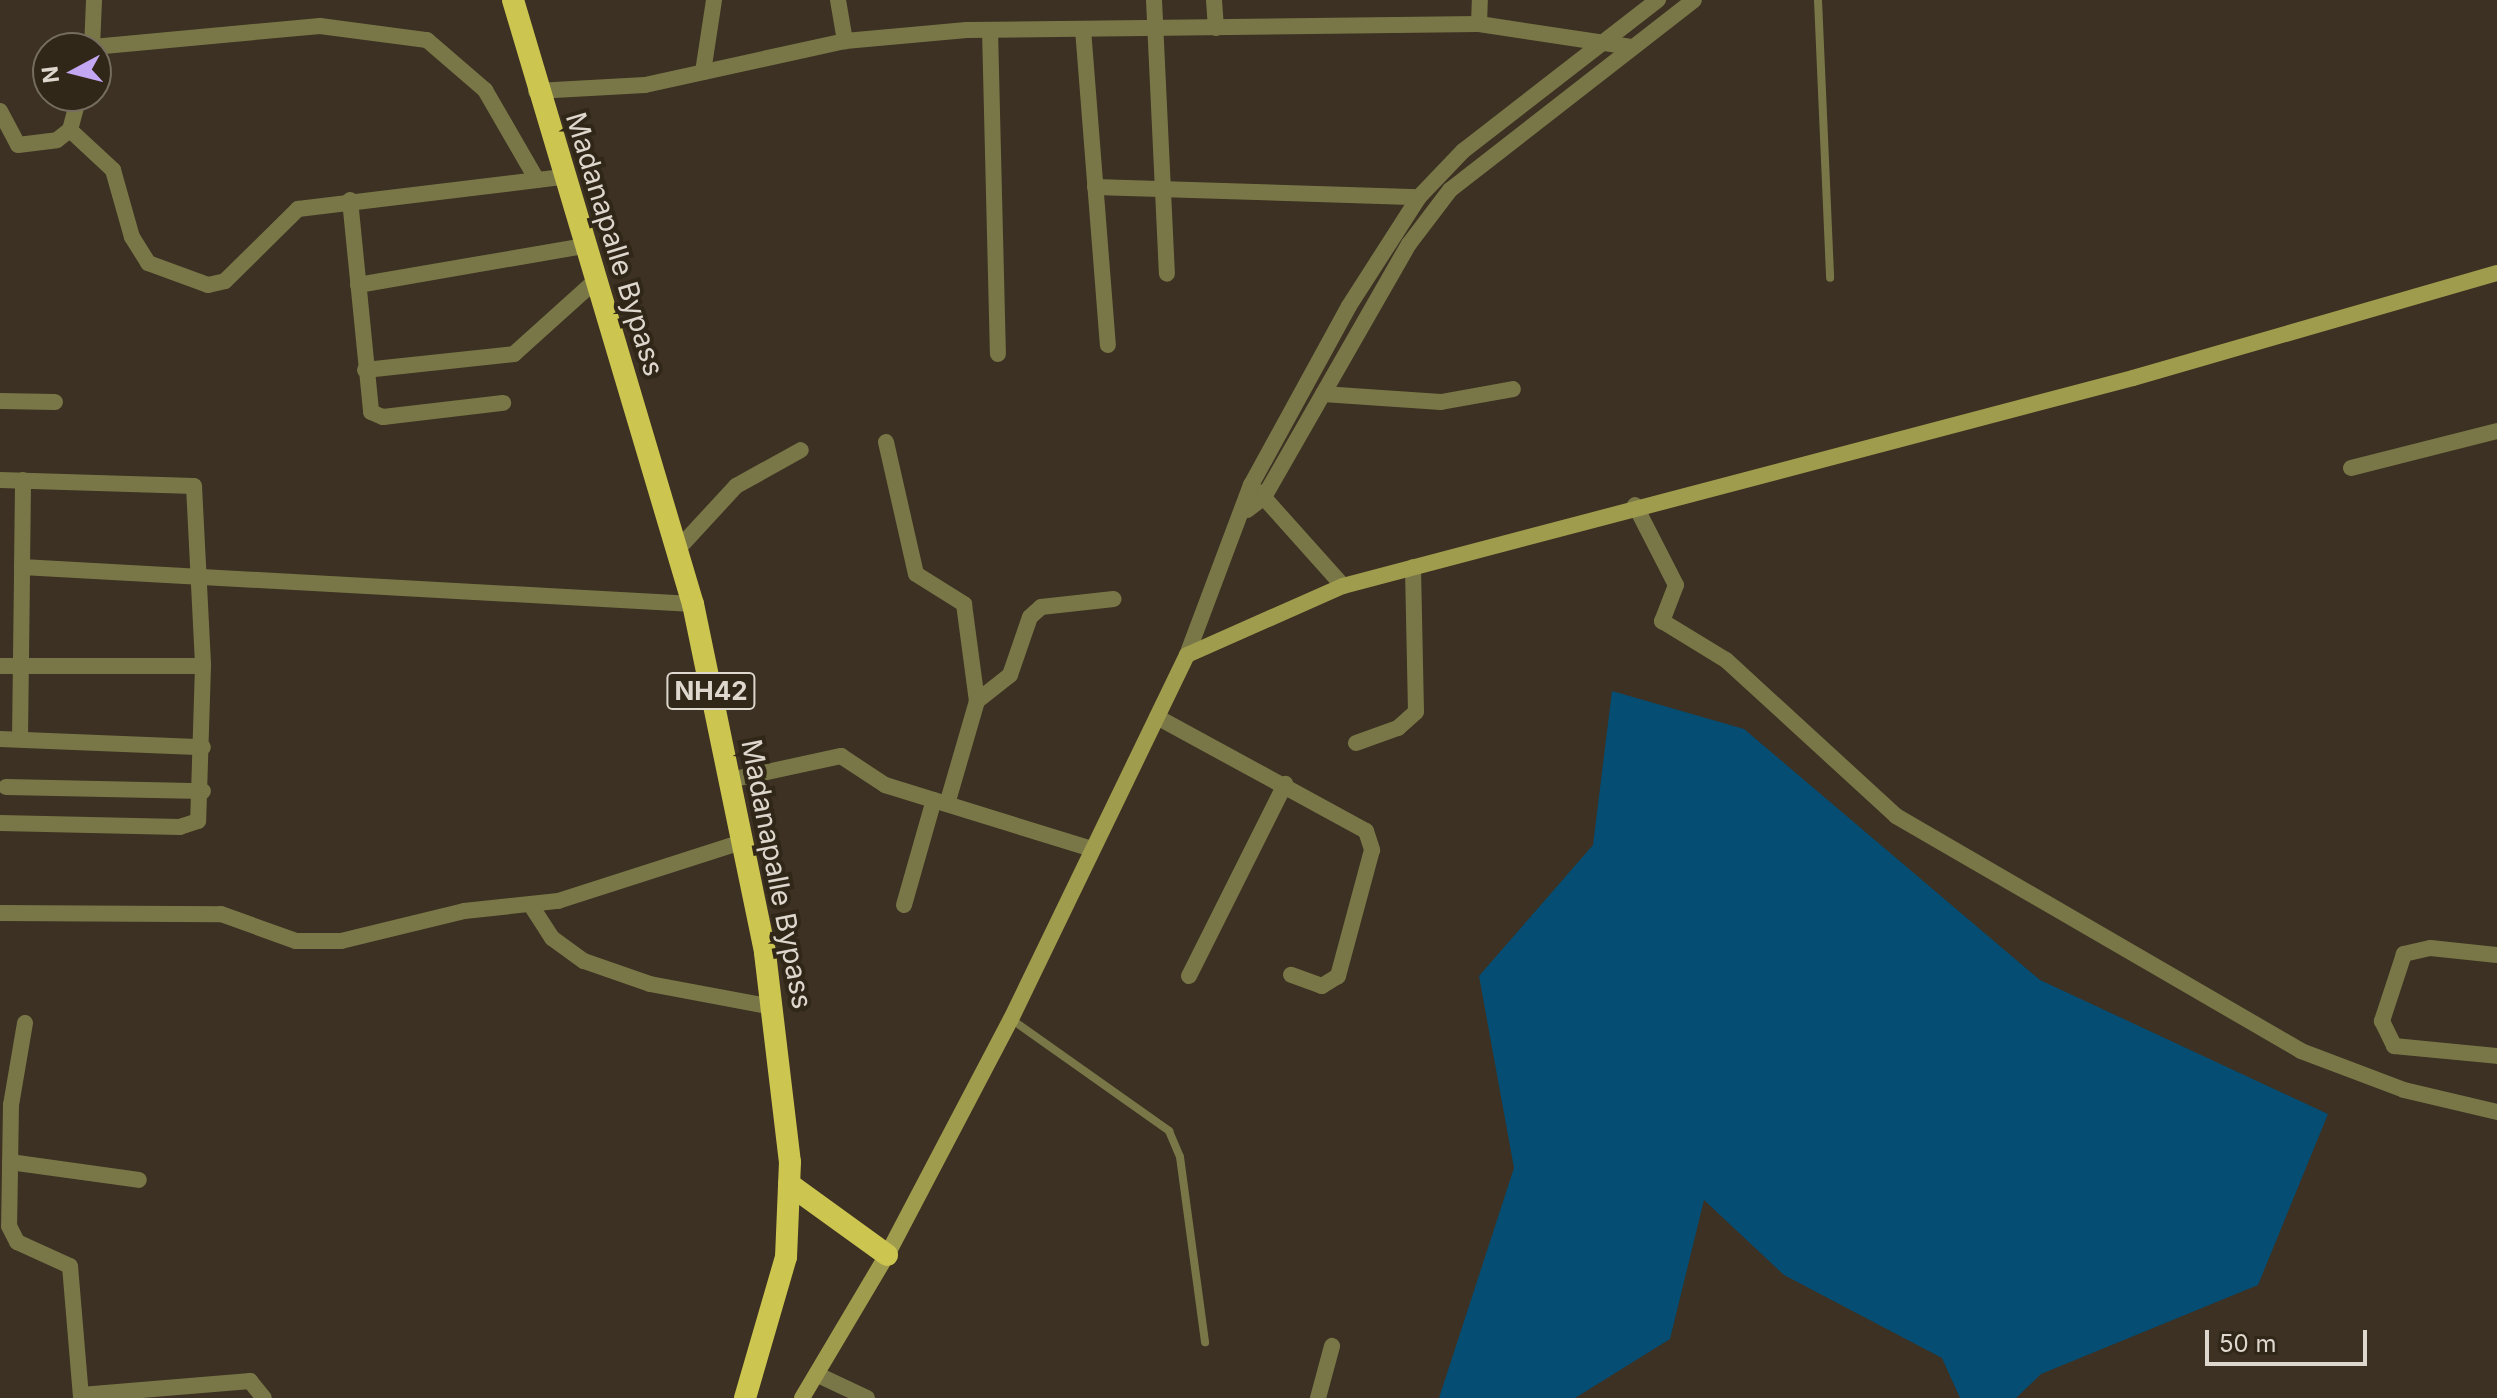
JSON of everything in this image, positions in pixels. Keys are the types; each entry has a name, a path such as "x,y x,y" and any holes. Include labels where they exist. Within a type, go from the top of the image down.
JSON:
{"highway":[{"name":"Madanapalle Bypass","path":"513,0 536,91 693,604 773,1007 789,1184 786,1257 745,1398"},
{"path":"789,1184 887,1255"}],"main road":[{"path":"802,1398 887,1255 1011,1019 1187,655 1343,586 1635,505 2133,378 2497,273"}],"street":[{"path":"93,32 94,0"},
{"path":"703,72 714,0"},
{"path":"838,0 845,41"},
{"path":"1154,0 1167,274"},
{"path":"1214,0 1216,28"},
{"path":"1479,24 1480,0"},
{"path":"1187,655 1247,510 1251,485 1349,306 1419,197 1463,151 1658,0"},
{"path":"1247,510 1264,497 1409,244 1450,190 1694,0"},
{"path":"536,91 645,85 845,41 990,30 1479,24 1631,47"},
{"path":"112,45 320,26 427,40 485,90 537,180"},
{"path":"1083,29 1108,345"},
{"path":"990,30 998,354"},
{"path":"0,111 18,145 57,140 70,130 75,112"},
{"path":"70,130 113,170 132,237 148,263 208,285 225,281 298,209 350,200 563,177"},
{"path":"1095,187 1162,184 1419,197"},
{"path":"350,200 365,370 376,416 503,403"},
{"path":"358,285 584,246"},
{"path":"365,370 514,354 595,281"},
{"path":"1323,394 1441,402 1513,389"},
{"path":"0,401 55,402"},
{"path":"2351,468 2497,431"},
{"path":"886,442 916,574 964,604 977,701 904,905"},
{"path":"677,550 736,486 801,450"},
{"path":"0,480 194,486 203,666 203,813 190,825 0,823"},
{"path":"20,739 23,480"},
{"path":"1251,485 1343,586"},
{"path":"1635,505 1676,585 1662,621 1726,660 1896,816 2301,1051 2404,1090 2497,1112"},
{"path":"22,567 693,604"},
{"path":"1356,743 1398,728 1416,712 1413,567"},
{"path":"977,701 1010,675 1030,617 1041,607 1114,599"},
{"path":"0,666 203,666"},
{"path":"1157,717 1358,822 1372,850 1338,976 1322,986 1291,975"},
{"path":"0,739 203,747"},
{"path":"730,780 841,756 885,785 1092,849"},
{"path":"1189,976 1285,784"},
{"path":"6,787 203,791"},
{"path":"0,913 221,914 274,935 322,942 464,911 532,907 742,842"},
{"path":"532,907 552,938 584,961 650,984 773,1007"},
{"path":"2497,955 2430,948 2404,954 2382,1021 2394,1046 2497,1056"},
{"path":"25,1023 10,1162 12,1237 64,1258 73,1276 81,1396 250,1381 264,1398"},
{"path":"10,1162 139,1180"},
{"path":"1318,1398 1332,1346"},
{"path":"818,1375 867,1398"}],"lane":[{"path":"1818,0 1830,278"},
{"path":"1011,1019 1169,1131 1180,1157 1205,1342"}],"water":[{"path":"1612,691 1744,729 2040,980 2328,1114 2258,1285 2041,1374 2016,1398 1960,1398 1942,1358 1784,1275 1704,1200 1670,1339 1575,1398 1439,1398 1514,1168 1479,976 1593,845"}]}
